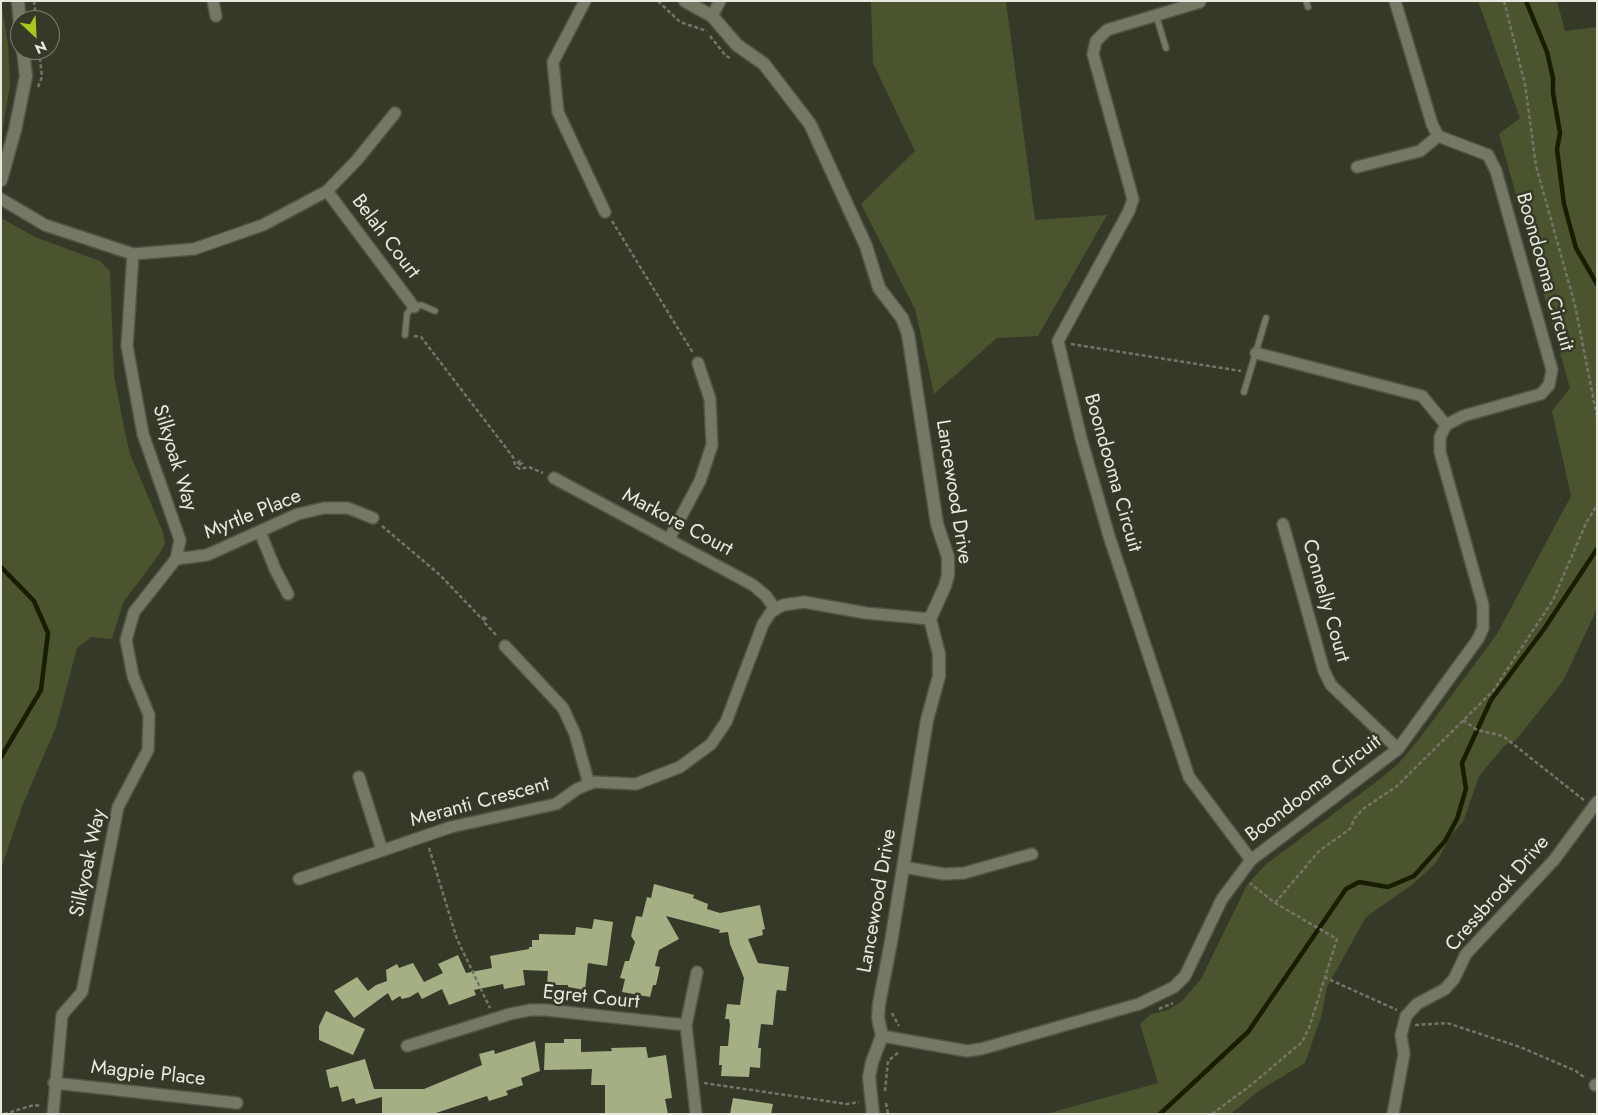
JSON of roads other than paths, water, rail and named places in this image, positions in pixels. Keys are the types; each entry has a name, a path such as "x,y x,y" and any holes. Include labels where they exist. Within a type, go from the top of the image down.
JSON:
{"street":[{"path":"213,1 216,16"},
{"path":"585,1 553,62 558,112 605,212"},
{"name":"Lancewood Drive","path":"685,1 712,16 737,45 764,64 810,124 866,246 879,288 906,326 916,373 937,524 948,566 945,586 930,619 939,654 939,676 927,720 878,1004 878,1018 882,1036 870,1069 872,1107"},
{"path":"712,16 720,1"},
{"path":"1357,167 1420,151 1438,136 1432,124 1395,1"},
{"path":"1156,15 1200,2"},
{"name":"Boondooma Circuit","path":"1156,15 1107,30 1096,41 1092,54 1133,199 1129,212 1058,341 1081,438 1109,536 1189,777 1250,860 1398,749 1470,652 1483,628 1482,599 1440,452 1440,437 1446,425 1463,416 1541,394 1549,385 1552,370 1496,171 1488,155 1438,136"},
{"path":"1,180 15,130 26,76 24,60"},
{"path":"1,199 45,225 133,254 194,249 263,225 327,191 357,160 395,113"},
{"name":"Belah Court","path":"327,191 414,307"},
{"name":"Silkyoak Way","path":"53,1110 54,1083 62,1015 82,992 118,807 148,750 149,715 133,676 126,640 134,612 176,559 180,540 143,434 127,346 133,254"},
{"path":"1256,353 1422,396 1446,425"},
{"path":"669,539 700,481 712,445 710,399 698,363"},
{"name":"Markore Court","path":"554,478 753,585 766,596 775,608"},
{"name":"Myrtle Place","path":"176,559 207,555 298,514 324,508 348,508 373,518"},
{"name":"Connelly Court","path":"1283,524 1324,671 1332,685 1398,749"},
{"path":"260,532 275,569 288,594"},
{"path":"505,646 563,708 575,734 589,784 601,782 621,785 636,784 672,771 702,752 726,722 763,624 775,608 790,602 804,602 866,613 930,619"},
{"path":"358,777 382,850"},
{"name":"Meranti Crescent","path":"299,879 423,835 497,815 556,804 589,784"},
{"name":"Cressbrook Drive","path":"1393,1114 1404,1054 1401,1035 1406,1016 1417,1004 1445,990 1454,979 1466,954 1554,860 1595,805"},
{"path":"903,867 944,874 964,873 1032,854"},
{"path":"882,1036 967,1050 982,1049 1090,1019 1152,998 1174,987 1185,976 1222,899 1250,860"},
{"path":"696,1114 686,1025 698,972"},
{"name":"Egret Court","path":"407,1046 493,1019 530,1010 546,1010 686,1025"},
{"name":"Magpie Place","path":"54,1083 237,1103"}],"lane":[{"path":"1156,15 1166,48"},
{"path":"405,335 407,314 414,307 424,305 435,311"},
{"path":"1244,392 1266,318"}],"waterway":[{"path":"1526,1 1547,52 1553,78 1553,93 1560,133 1557,149 1564,204 1576,248 1597,284"},
{"path":"1160,1114 1248,1032 1346,889 1359,882 1388,887 1414,876 1445,841 1457,819 1466,789 1462,763 1491,700 1544,629 1597,549"},
{"path":"1,567 34,601 48,633 41,690 1,757"}]}
